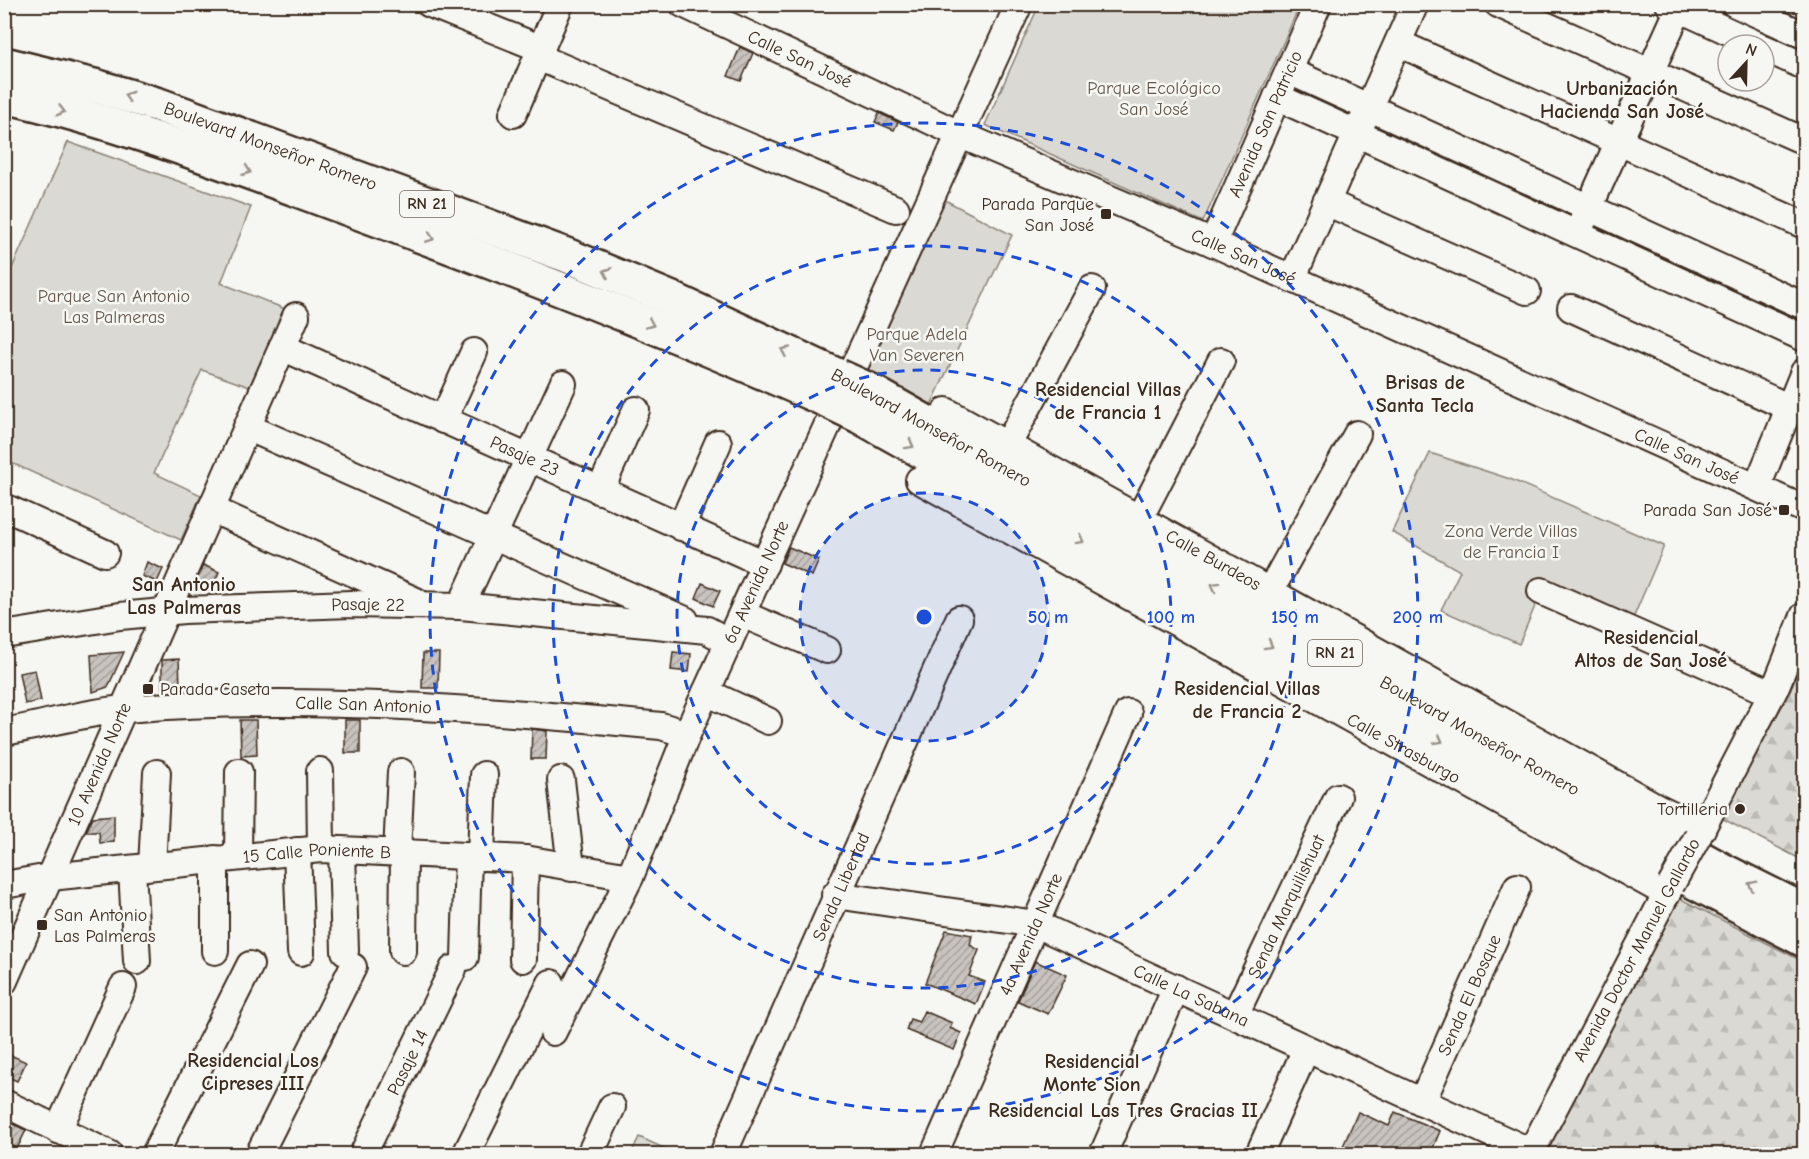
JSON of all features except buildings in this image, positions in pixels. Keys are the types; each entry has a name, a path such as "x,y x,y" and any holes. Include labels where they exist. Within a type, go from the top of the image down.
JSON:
{"highway":[{"name":"Boulevard Monseñor Romero","path":"4,64 98,87 159,105 555,251 672,299 1724,871 1804,911"},
{"name":"Boulevard Monseñor Romero","path":"4,96 102,122 189,150 520,272 731,358 832,388"},
{"name":"Boulevard Monseñor Romero","path":"864,403 1647,857 1804,940"}],"street":[{"path":"430,4 896,209"},
{"path":"513,114 560,4"},
{"name":"Calle San José","path":"683,4 961,135 1213,243 1804,509"},
{"name":"6a Avenida Norte","path":"553,1032 630,877 706,692 718,636 742,614 1019,4"},
{"name":"Avenida San Patricio","path":"1213,243 1317,4"},
{"path":"1292,279 1415,4"},
{"path":"1498,4 1804,141"},
{"path":"1735,4 1804,36"},
{"path":"1577,235 1650,73 1676,6 1733,33"},
{"path":"1398,43 1804,225"},
{"path":"1776,53 1804,66"},
{"path":"1288,71 1804,306"},
{"path":"1277,97 1804,338"},
{"path":"1326,202 1527,291"},
{"path":"1008,444 1092,288"},
{"path":"1571,308 1790,408"},
{"name":"10 Avenida Norte","path":"6,975 296,316"},
{"name":"Pasaje 23","path":"282,347 765,564"},
{"path":"443,420 474,352"},
{"path":"1140,517 1221,361"},
{"path":"1757,487 1804,372"},
{"path":"461,606 563,384"},
{"path":"600,491 636,410"},
{"name":"Calle Burdeos","path":"946,411 1140,517 1700,832"},
{"path":"247,427 718,636"},
{"path":"1270,591 1357,434"},
{"path":"681,527 718,443"},
{"name":"Calle Strasburgo","path":"920,480 1669,889"},
{"path":"4,507 105,553"},
{"path":"211,509 416,602 421,607"},
{"path":"1541,591 1771,693"},
{"name":"Pasaje 22","path":"4,635 120,616 351,604 461,606 718,636"},
{"path":"742,614 827,650"},
{"name":"Avenida Doctor Manuel Gallardo","path":"1530,1154 1771,693 1804,616"},
{"name":"Senda Libertad","path":"723,1155 958,619"},
{"path":"706,692 768,721"},
{"name":"Calle San Antonio","path":"4,732 123,709 280,704 497,711 661,726 687,734"},
{"name":"4a Avenida Norte","path":"934,1155 1128,713"},
{"path":"301,952 320,850 320,771"},
{"path":"215,951 239,772"},
{"path":"401,772 403,951"},
{"path":"136,961 142,867 157,773"},
{"path":"474,857 484,775"},
{"path":"561,780 571,868"},
{"name":"Senda Marquilishuat","path":"1235,1015 1338,797"},
{"path":"259,1155 349,959 320,850"},
{"name":"15 Calle Poniente B","path":"4,885 50,877 320,850 525,859 630,877"},
{"name":"Pasaje 14","path":"363,1155 459,963 474,857"},
{"path":"523,959 525,859"},
{"name":"Senda El Bosque","path":"1422,1102 1517,887"},
{"name":"Calle La Sabana","path":"836,895 1036,924 1530,1154"},
{"path":"155,1155 250,965"},
{"path":"466,1155 551,983"},
{"path":"58,1130 123,987"},
{"path":"1103,1155 1176,988"},
{"path":"1259,1155 1306,1049"},
{"path":"4,1103 109,1155"},
{"path":"590,1155 612,1107"}],"green space":[{"name":"Parque Ecológico San José","path":"1039,5 1300,5 1203,222 985,125"},
{"name":"Parque San Antonio Las Palmeras","path":"68,142 251,207 221,283 290,311 255,389 202,370 154,473 201,495 181,540 5,460 5,284"},
{"name":"Parque Adela Van Severen","path":"941,198 1012,235 930,407 860,372"},
{"name":"Zona Verde Villas de Francia I","path":"1430,453 1510,479 1664,546 1628,630 1541,592 1519,644 1441,610 1460,571 1392,532"},
{"path":"1804,659 1804,861 1721,818 1787,697"},
{"path":"1675,896 1804,962 1804,1154 1542,1154"},
{"path":"639,1137 677,1154 631,1154"}],"place":[{"name":"Parada Parque San José","path":"1106,214"},
{"name":"Parada San José","path":"1784,510"},
{"name":"Parada Caseta","path":"148,689"},
{"name":"Tortilleria","path":"1740,809"},
{"name":"San Antonio Las Palmeras","path":"42,925"}],"district":[{"name":"Urbanización Hacienda San José","path":"1622,100"},
{"name":"Brisas de Santa Tecla","path":"1425,394"},
{"name":"Residencial Villas de Francia 1","path":"1108,400"},
{"name":"San Antonio Las Palmeras","path":"184,596"},
{"name":"Residencial Altos de San José","path":"1651,648"},
{"name":"Residencial Villas de Francia 2","path":"1247,700"},
{"name":"Residencial Los Cipreses III","path":"253,1072"},
{"name":"Residencial Monte Sion","path":"1092,1072"},
{"name":"Residencial Las Tres Gracias II","path":"1123,1110"}]}
